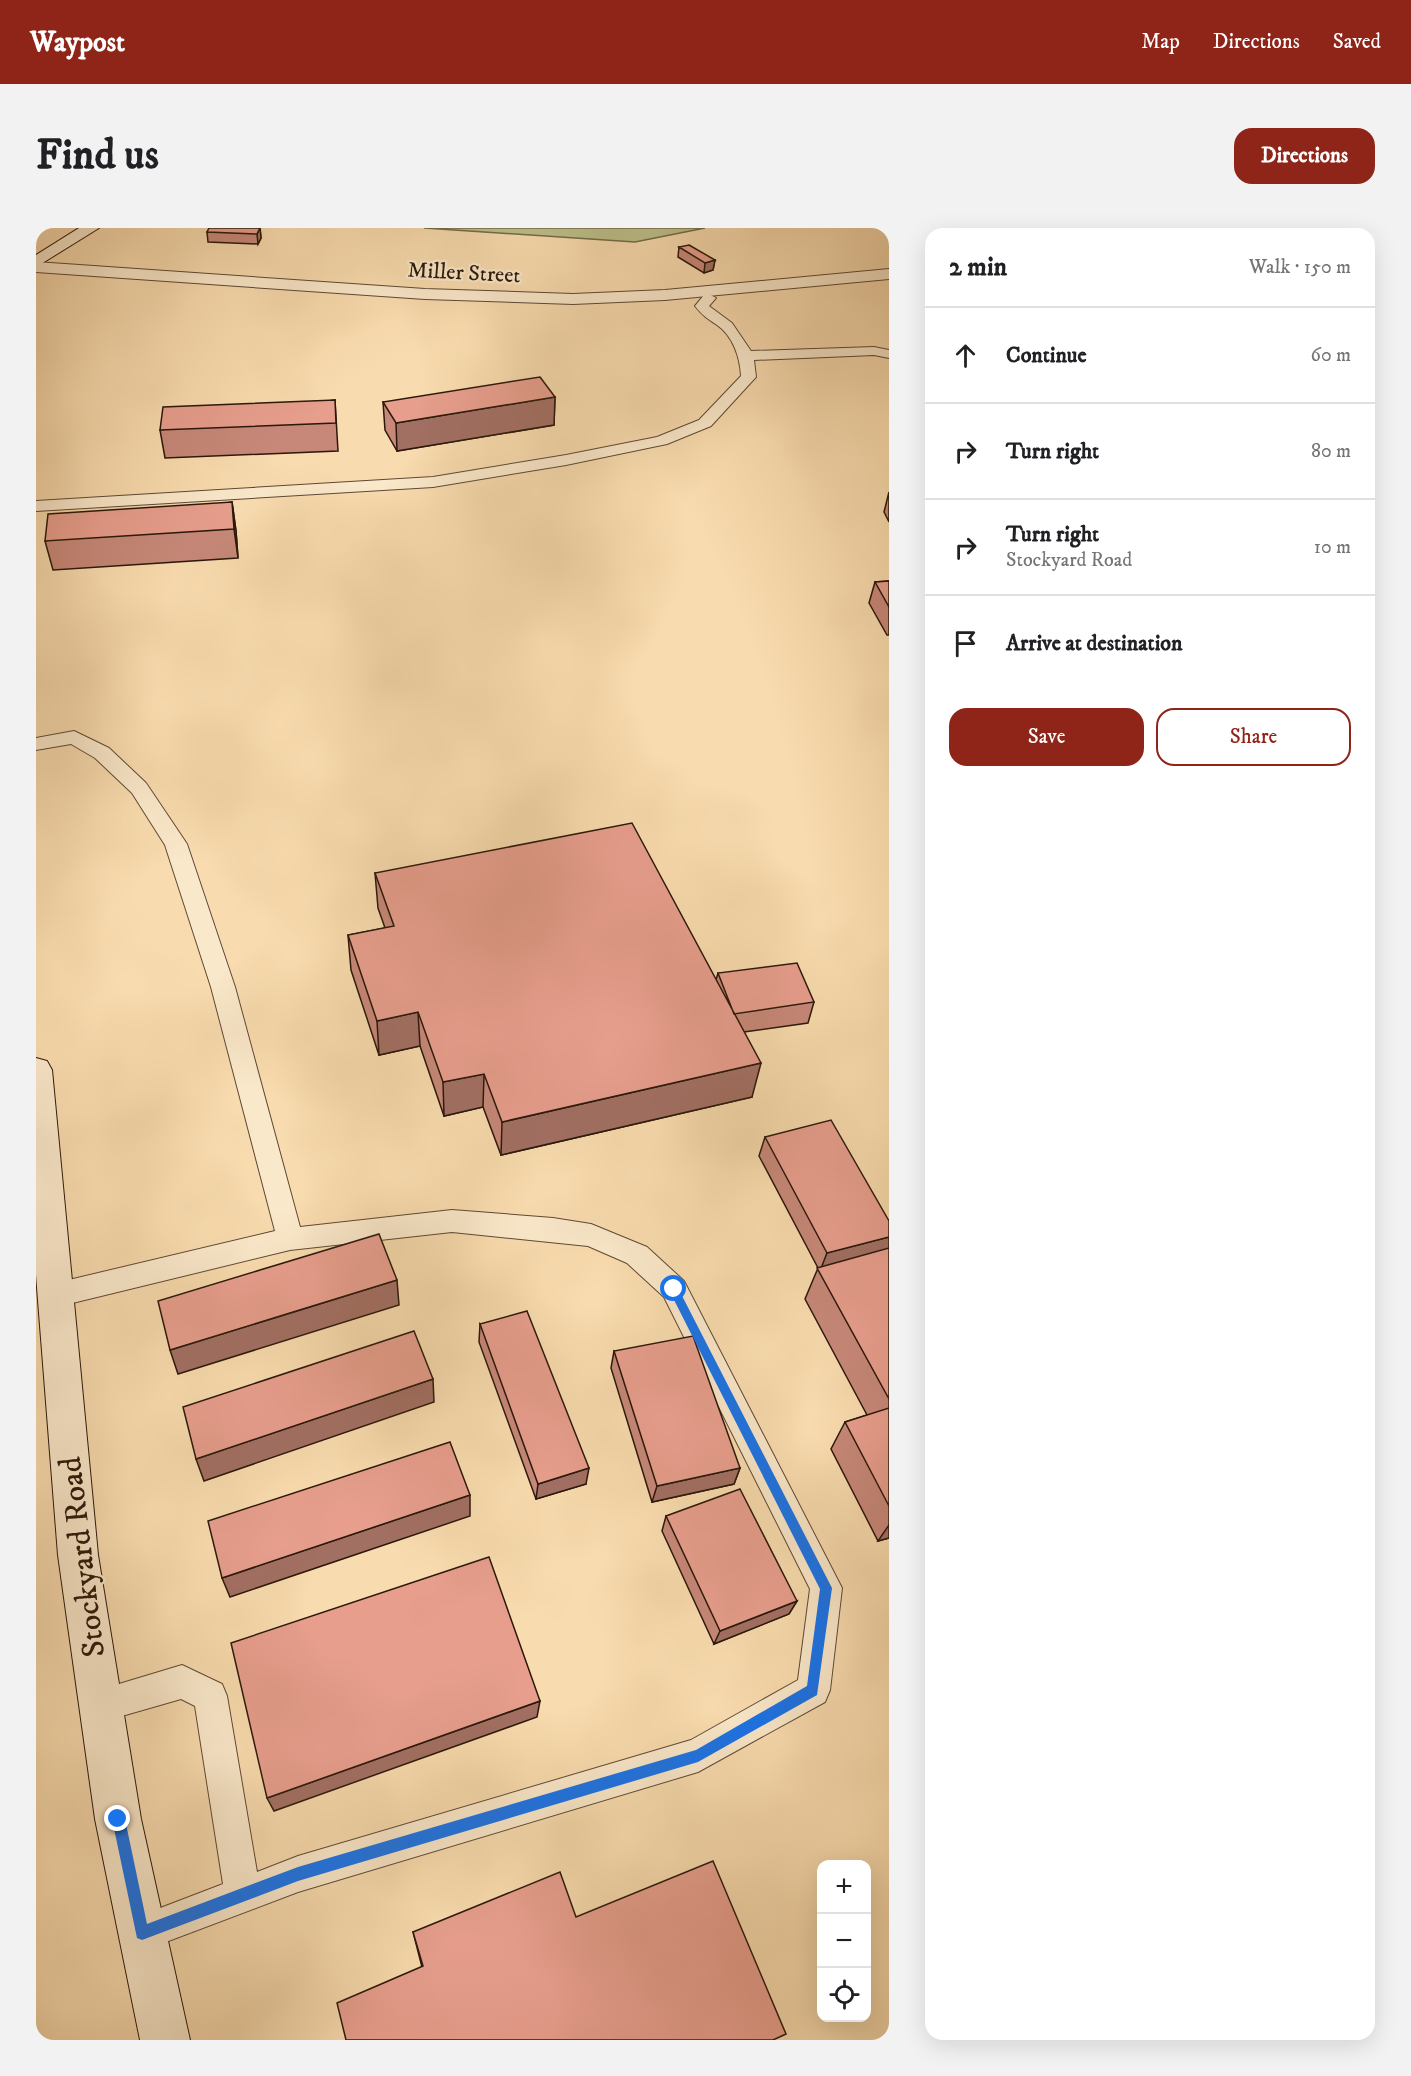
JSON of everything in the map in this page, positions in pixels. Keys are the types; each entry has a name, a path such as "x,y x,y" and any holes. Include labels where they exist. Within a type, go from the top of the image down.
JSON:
{"street":[{"path":"36,264 91,228"},
{"name":"Miller Street","path":"36,264 292,286 521,298 707,295 889,274"},
{"name":"Stockyard Road","path":"36,1070 78,1555 118,1819 165,2040"}],"lane":[{"path":"36,506 434,482 661,441 705,423 749,377 748,357 726,312 707,295 702,306 711,319 726,312"},
{"path":"748,357 874,351 889,354"},
{"path":"36,744 74,737 102,753 139,788 176,844 224,987 290,1239"},
{"path":"56,1295 290,1239 453,1221 553,1229 591,1235 637,1255 674,1289 826,1588 813,1690 698,1755 298,1874 142,1933"},
{"path":"101,1705 182,1682 210,1696 243,1895"}],"green space":[{"path":"424,228 705,228 635,242"}],"building":[{"path":"209,228 260,228 257,234 207,232"},
{"path":"689,245 715,260 705,263 679,247"},
{"path":"540,377 555,397 396,423 383,402"},
{"path":"335,400 336,423 160,430 163,407"},
{"path":"232,502 234,529 45,541 48,514"},
{"path":"889,581 889,607 875,582"},
{"path":"632,823 761,1063 502,1122 484,1074 443,1082 418,1012 377,1021 348,935 394,926 375,873"},
{"path":"797,963 814,1002 734,1014 718,973"},
{"path":"831,1120 889,1221 889,1237 827,1253 765,1137"},
{"path":"379,1234 397,1280 170,1350 158,1301"},
{"path":"889,1248 889,1399 817,1268"},
{"path":"527,1311 589,1468 538,1484 480,1324"},
{"path":"414,1331 433,1379 196,1459 183,1407"},
{"path":"693,1336 740,1468 657,1486 614,1351"},
{"path":"889,1408 889,1506 845,1422"},
{"path":"450,1442 470,1495 222,1578 208,1521"},
{"path":"740,1489 797,1601 720,1631 666,1516"},
{"path":"489,1557 540,1701 267,1798 231,1643"},
{"path":"713,1861 786,2034 773,2040 346,2040 337,2003 423,1966 413,1932 560,1872 576,1917"}],"route":[{"path":"118,1819 142,1933 298,1874 698,1755 813,1690 826,1588 674,1289"}]}
